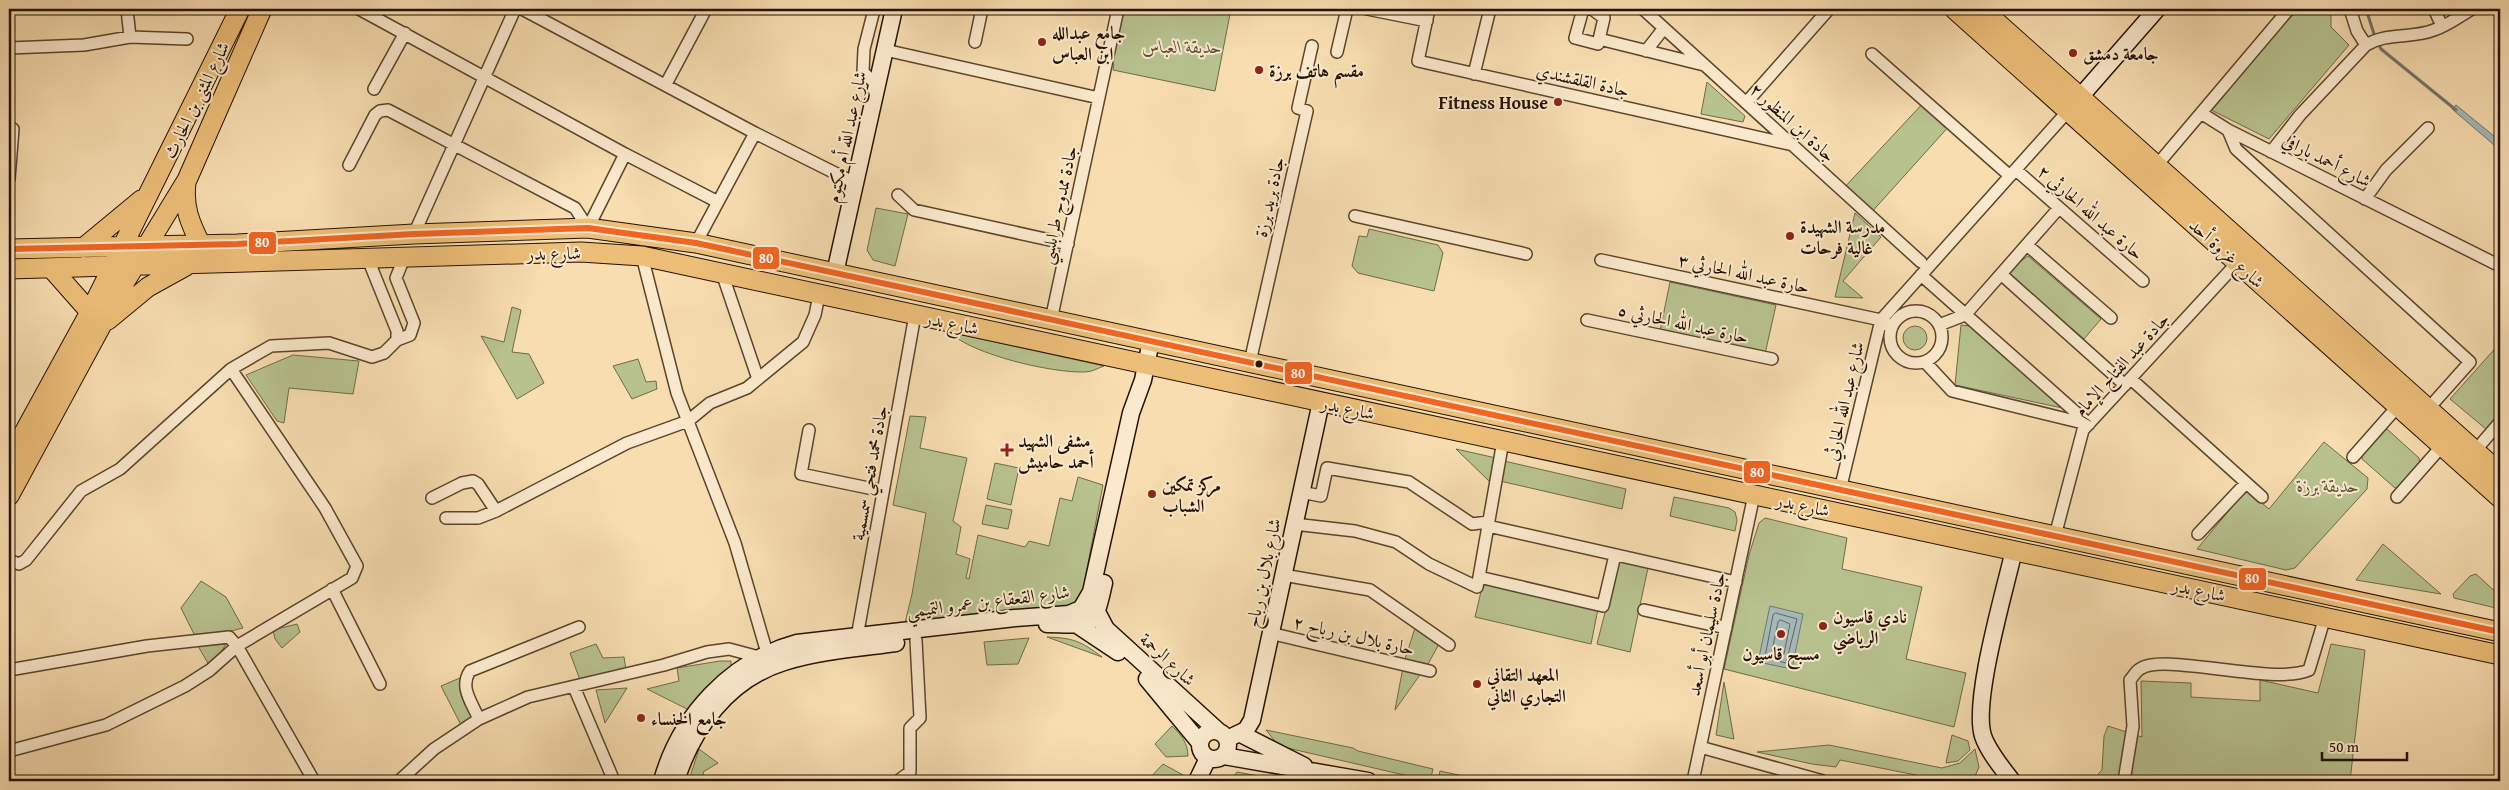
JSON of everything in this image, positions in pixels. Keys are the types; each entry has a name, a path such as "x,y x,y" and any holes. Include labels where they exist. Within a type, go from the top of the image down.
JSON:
{"main road":[{"name":"شارع المثنى بن الحارث","path":"95,318 121,246 151,191 240,9"},
{"name":"شارع المثنى بن الحارث","path":"187,180 262,9"},
{"name":"شارع عبد اللّه أم مكتوم","path":"835,273 894,9"},
{"name":"شارع غزوة أحد","path":"1954,9 2500,498"},
{"name":"شارع غزوة أحد","path":"1982,9 2500,473"},
{"path":"2080,96 2158,9"},
{"path":"187,180 185,208 188,220 201,245"},
{"path":"9,460 95,318 136,265 187,180"},
{"path":"83,248 151,191"},
{"name":"شارع بدر","path":"9,270 113,265 186,266 237,253 414,234 588,228 696,243 2500,632"},
{"name":"شارع بدر","path":"9,249 201,245 237,253 368,259 581,252 642,256 915,314 1144,372 1321,402 2500,655"},
{"path":"9,496 95,318 186,266"},
{"path":"52,269 95,318"},
{"name":"شارع القعقاع بن عمرو التميمي","path":"1084,614 1091,592 1134,400 1144,372 1150,341"},
{"name":"شارع بلال بن رباح","path":"1229,734 1250,724 1321,402"},
{"path":"2004,778 1983,737 1980,715 1983,686 2018,528"},
{"name":"شارع القعقاع بن عمرو التميمي","path":"662,781 678,739 697,711 730,677 763,655 797,643 1084,614"},
{"name":"شارع القعقاع بن عمرو التميمي","path":"676,781 687,751 701,726 723,700 755,674 774,665 800,657 1047,624 1084,614"},
{"name":"شارع الرحمة","path":"1084,614 1106,629 1229,734 1315,771"},
{"name":"شارع الرحمة","path":"1084,614 1108,644 1148,680 1200,742"},
{"path":"1197,781 1216,757 1228,748 1229,734 1208,732 1200,742 1202,754 1216,757"},
{"name":"شارع الرحمة","path":"1216,757 1315,771 1362,781"}],"street":[{"path":"127,9 130,37"},
{"path":"359,9 625,154 718,202"},
{"path":"414,234 515,9"},
{"path":"522,9 755,133 856,184"},
{"path":"666,84 706,9"},
{"path":"975,42 982,9"},
{"name":"جادة ممدوح طرابلسي","path":"1051,320 1118,9"},
{"path":"1337,52 1346,9"},
{"path":"1367,9 1427,22"},
{"name":"جادة القلقشندي","path":"1429,9 1418,61 1793,145"},
{"path":"1474,74 1490,9"},
{"path":"1583,9 1576,38 1598,44 1604,18 1592,9"},
{"name":"جادة ابن المنظور ٢","path":"1643,9 1921,262"},
{"path":"1746,103 1828,9"},
{"path":"2157,165 2289,9"},
{"path":"2350,9 2357,31 2370,42"},
{"path":"2434,9 2442,26"},
{"path":"2271,152 2306,108 2370,42 2391,35 2416,34 2442,26 2472,9"},
{"path":"870,10 864,49 863,72 877,85"},
{"path":"1646,51 1664,28"},
{"path":"374,89 405,33"},
{"path":"9,48 84,45 130,37 188,39"},
{"path":"1599,38 1705,66"},
{"name":"جادة بريد برزة","path":"1250,362 1307,111 1298,108 1312,46"},
{"path":"885,50 1099,98"},
{"name":"حارة عبد الله الحارثي ٢","path":"1872,54 2143,280"},
{"path":"349,165 375,115 380,111 388,110 575,208 588,228"},
{"path":"1881,320 2068,111"},
{"name":"شارع أحمد بارافي","path":"2201,113 2228,130 2500,266"},
{"path":"2364,199 2386,170 2428,128"},
{"path":"9,179 13,129"},
{"path":"2228,130 2236,149 2470,362 2428,409"},
{"path":"696,243 755,133"},
{"path":"588,228 625,154"},
{"path":"898,195 914,210 1068,244"},
{"path":"1939,325 1965,315 2059,208"},
{"path":"1355,216 1526,254"},
{"path":"2027,245 2111,318"},
{"path":"399,781 434,749 479,719 528,697 664,665 707,652 729,649 763,655 735,543 676,393 642,256"},
{"path":"9,560 19,564 26,560 81,491 120,469 231,369 271,346 329,343 372,357 384,353 397,340 410,336 414,323 396,278 404,258"},
{"path":"368,259 397,331 397,340"},
{"name":"حارة عبد الله الحارثي ٣","path":"1601,260 1881,320 1892,326"},
{"name":"جادة عبد الفتاح الإمام","path":"2055,536 2083,430 2237,263"},
{"path":"722,273 758,379"},
{"path":"2001,274 2262,497"},
{"path":"1921,275 2089,424"},
{"path":"446,518 478,518 496,511 627,443 688,421 710,403 738,393 803,342 815,315 819,295"},
{"path":"1919,311 1934,318 1939,325 1942,342 1939,350 1926,362 1908,363 1894,352 1889,335 1892,326 1902,314 1919,311"},
{"name":"جادة محمد فتحي سمسمية","path":"857,637 915,314"},
{"name":"حارة عبد الله الحارثي ٥","path":"1587,320 1772,360"},
{"name":"شارع عبد الله الحارثي","path":"1840,490 1881,320"},
{"path":"1926,362 1952,391 2089,424"},
{"path":"9,751 106,725 185,686 210,670 238,646 352,578 357,566 325,508 231,369"},
{"path":"2353,457 2398,406"},
{"path":"2475,451 2500,422"},
{"path":"808,430 801,474 883,491"},
{"path":"1294,524 1355,531 1396,542 1429,564 1477,587 1503,441"},
{"path":"2397,497 2442,446"},
{"path":"1301,492 1321,496 1327,468 1409,482 1472,524 1488,524 1736,582"},
{"path":"432,498 462,483 473,480 478,484 496,511"},
{"path":"2198,534 2246,483"},
{"name":"جادة سليمان أبو أسعد","path":"1693,781 1754,495"},
{"path":"1479,577 1602,606 1615,554"},
{"path":"1283,575 1370,590 1450,645"},
{"path":"332,589 380,684"},
{"path":"1644,610 1726,628"},
{"path":"2124,781 2133,726 2130,680 2140,668 2158,664 2257,673 2302,673 2309,670 2325,617"},
{"path":"479,719 464,687 464,679 470,671 579,627"},
{"name":"حارة بلال بن رباح ٢","path":"1270,633 1430,671"},
{"path":"9,670 147,646 229,637 238,646 314,781"},
{"path":"898,781 910,772 910,730 913,724 919,720 920,716 916,640"},
{"path":"574,686 614,781"},
{"path":"1700,748 1823,781"}],"green space":[{"name":"حديقة العباس","path":"1121,9 1231,9 1215,91 1113,70 1114,64 1111,63"},
{"path":"2296,9 2331,9 2331,27 2349,45 2269,139 2209,109"},
{"path":"1707,82 1745,116 1743,122 1701,114"},
{"path":"1925,101 1951,124 1869,215 1842,190"},
{"path":"876,208 908,214 895,266 873,260 867,250"},
{"path":"1855,213 1881,237 1843,281 1863,298 1835,297"},
{"path":"1369,229 1438,245 1443,253 1434,291 1358,273 1352,266 1359,236 1367,237"},
{"path":"2028,256 2101,319 2084,339 2010,275 2013,267"},
{"path":"1670,282 1776,305 1765,354 1660,331"},
{"path":"512,307 521,310 512,352 529,354 544,383 517,399 481,336 504,342"},
{"path":"1961,325 1970,326 2067,409 1955,385"},
{"path":"1915,326 1923,330 1927,338 1923,346 1915,350 1907,346 1903,338 1907,330"},
{"path":"949,332 1104,366 1093,371 1071,372 1034,366 976,348"},
{"path":"2500,343 2500,414 2486,429 2450,399"},
{"path":"293,355 359,361 353,394 289,388 284,423 277,421 246,375"},
{"path":"638,359 646,382 656,381 657,389 632,399 613,366"},
{"path":"910,416 926,417 920,448 967,458 953,521 961,527 956,554 970,559 966,578 969,579 978,535 1025,547 1029,541 1049,546 1060,498 1072,501 1078,477 1103,485 1081,600 1073,609 905,623 926,513 893,505"},
{"path":"2387,429 2419,458 2420,465 2400,487 2395,488 2362,459 2363,451 2383,430"},
{"name":"حديقة برزة","path":"2324,442 2368,478 2367,489 2295,568 2286,570 2197,549 2246,490 2269,509"},
{"path":"1456,449 1496,458 1491,483"},
{"path":"1504,461 1626,489 1622,509 1500,481"},
{"path":"995,463 1019,468 1011,505 987,499"},
{"path":"1674,497 1729,508 1735,512 1737,520 1735,531 1670,516"},
{"path":"986,505 1012,510 1008,529 982,524"},
{"name":"نادي قاسيون الرياضي","path":"1765,518 1847,538 1842,569 1922,587 1906,659 1966,673 1954,727 1724,669 1749,555 1759,523"},
{"path":"2383,544 2441,594 2356,580"},
{"path":"1618,561 1648,568 1630,652 1597,644"},
{"path":"2476,574 2500,596 2500,609 2454,598 2453,594 2470,576"},
{"path":"201,581 226,597 243,628 197,640 181,608"},
{"path":"1483,583 1598,609 1591,644 1475,617"},
{"path":"297,624 300,632 282,648 275,639 273,630"},
{"path":"1415,628 1439,644 1428,664 1405,659"},
{"path":"1047,637 1076,641 1102,657"},
{"path":"1029,638 1018,664 987,665 984,642"},
{"path":"226,644 215,662 209,665 198,646"},
{"path":"596,644 603,658 624,657 626,670 580,680 570,653"},
{"path":"2331,644 2365,650 2350,781 2092,781 2102,770 2104,736 2108,726 2142,737 2141,681 2191,683 2191,697 2260,701 2260,680 2318,693"},
{"path":"731,661 731,667 689,710 647,689 679,681 677,668"},
{"path":"1403,667 1422,672 1395,710"},
{"path":"460,678 480,716 461,725 441,686"},
{"path":"1724,682 1734,739 1716,735"},
{"path":"627,688 605,723 596,690"},
{"path":"1172,726 1187,747 1188,756 1166,757 1155,744"},
{"path":"1266,730 1353,748 1358,751 1433,769 1430,781 1279,746"},
{"path":"1952,735 1968,741 1970,750 1958,761 1946,763"},
{"path":"1829,745 1942,768 1960,763 1975,749 1979,767 1973,781 1924,781 1916,775 1840,760 1836,767 1812,764 1757,752"},
{"path":"699,749 718,763 703,772 706,781 689,780"},
{"path":"1163,764 1183,775 1180,781 1147,781"},
{"path":"1440,771 1482,780 1482,781 1438,781"},
{"path":"1237,772 1286,781 1230,781"}],"water":[{"path":"2456,105 2500,141 2500,150 2452,109"},
{"path":"1770,606 1803,614 1792,669 1758,662"}],"waterway":[{"path":"2366,9 2375,37"},
{"path":"2378,43 2381,49 2456,110"}],"transit line":[{"name":"80","path":"9,249 237,244 414,234 588,228 696,243 2500,632"}],"place":[{"name":"جامع عبدالله ابن العباس","path":"1042,42"},
{"name":"جامعة دمشق","path":"2073,53"},
{"name":"مقسم هاتف برزة","path":"1259,70"},
{"name":"Fitness House","path":"1558,102"},
{"name":"مدرسة الشهيدة غالية فرحات","path":"1790,236"},
{"name":"مشفى الشهيد أحمد حاميش","path":"1007,450"},
{"name":"مركز تمكين الشباب","path":"1152,494"},
{"name":"نادي قاسيون الرياضي","path":"1823,626"},
{"name":"مسبح قاسيون","path":"1781,634"},
{"name":"المعهد التقاني التجاري الثاني","path":"1477,684"},
{"name":"جامع الخنساء","path":"641,718"}]}
